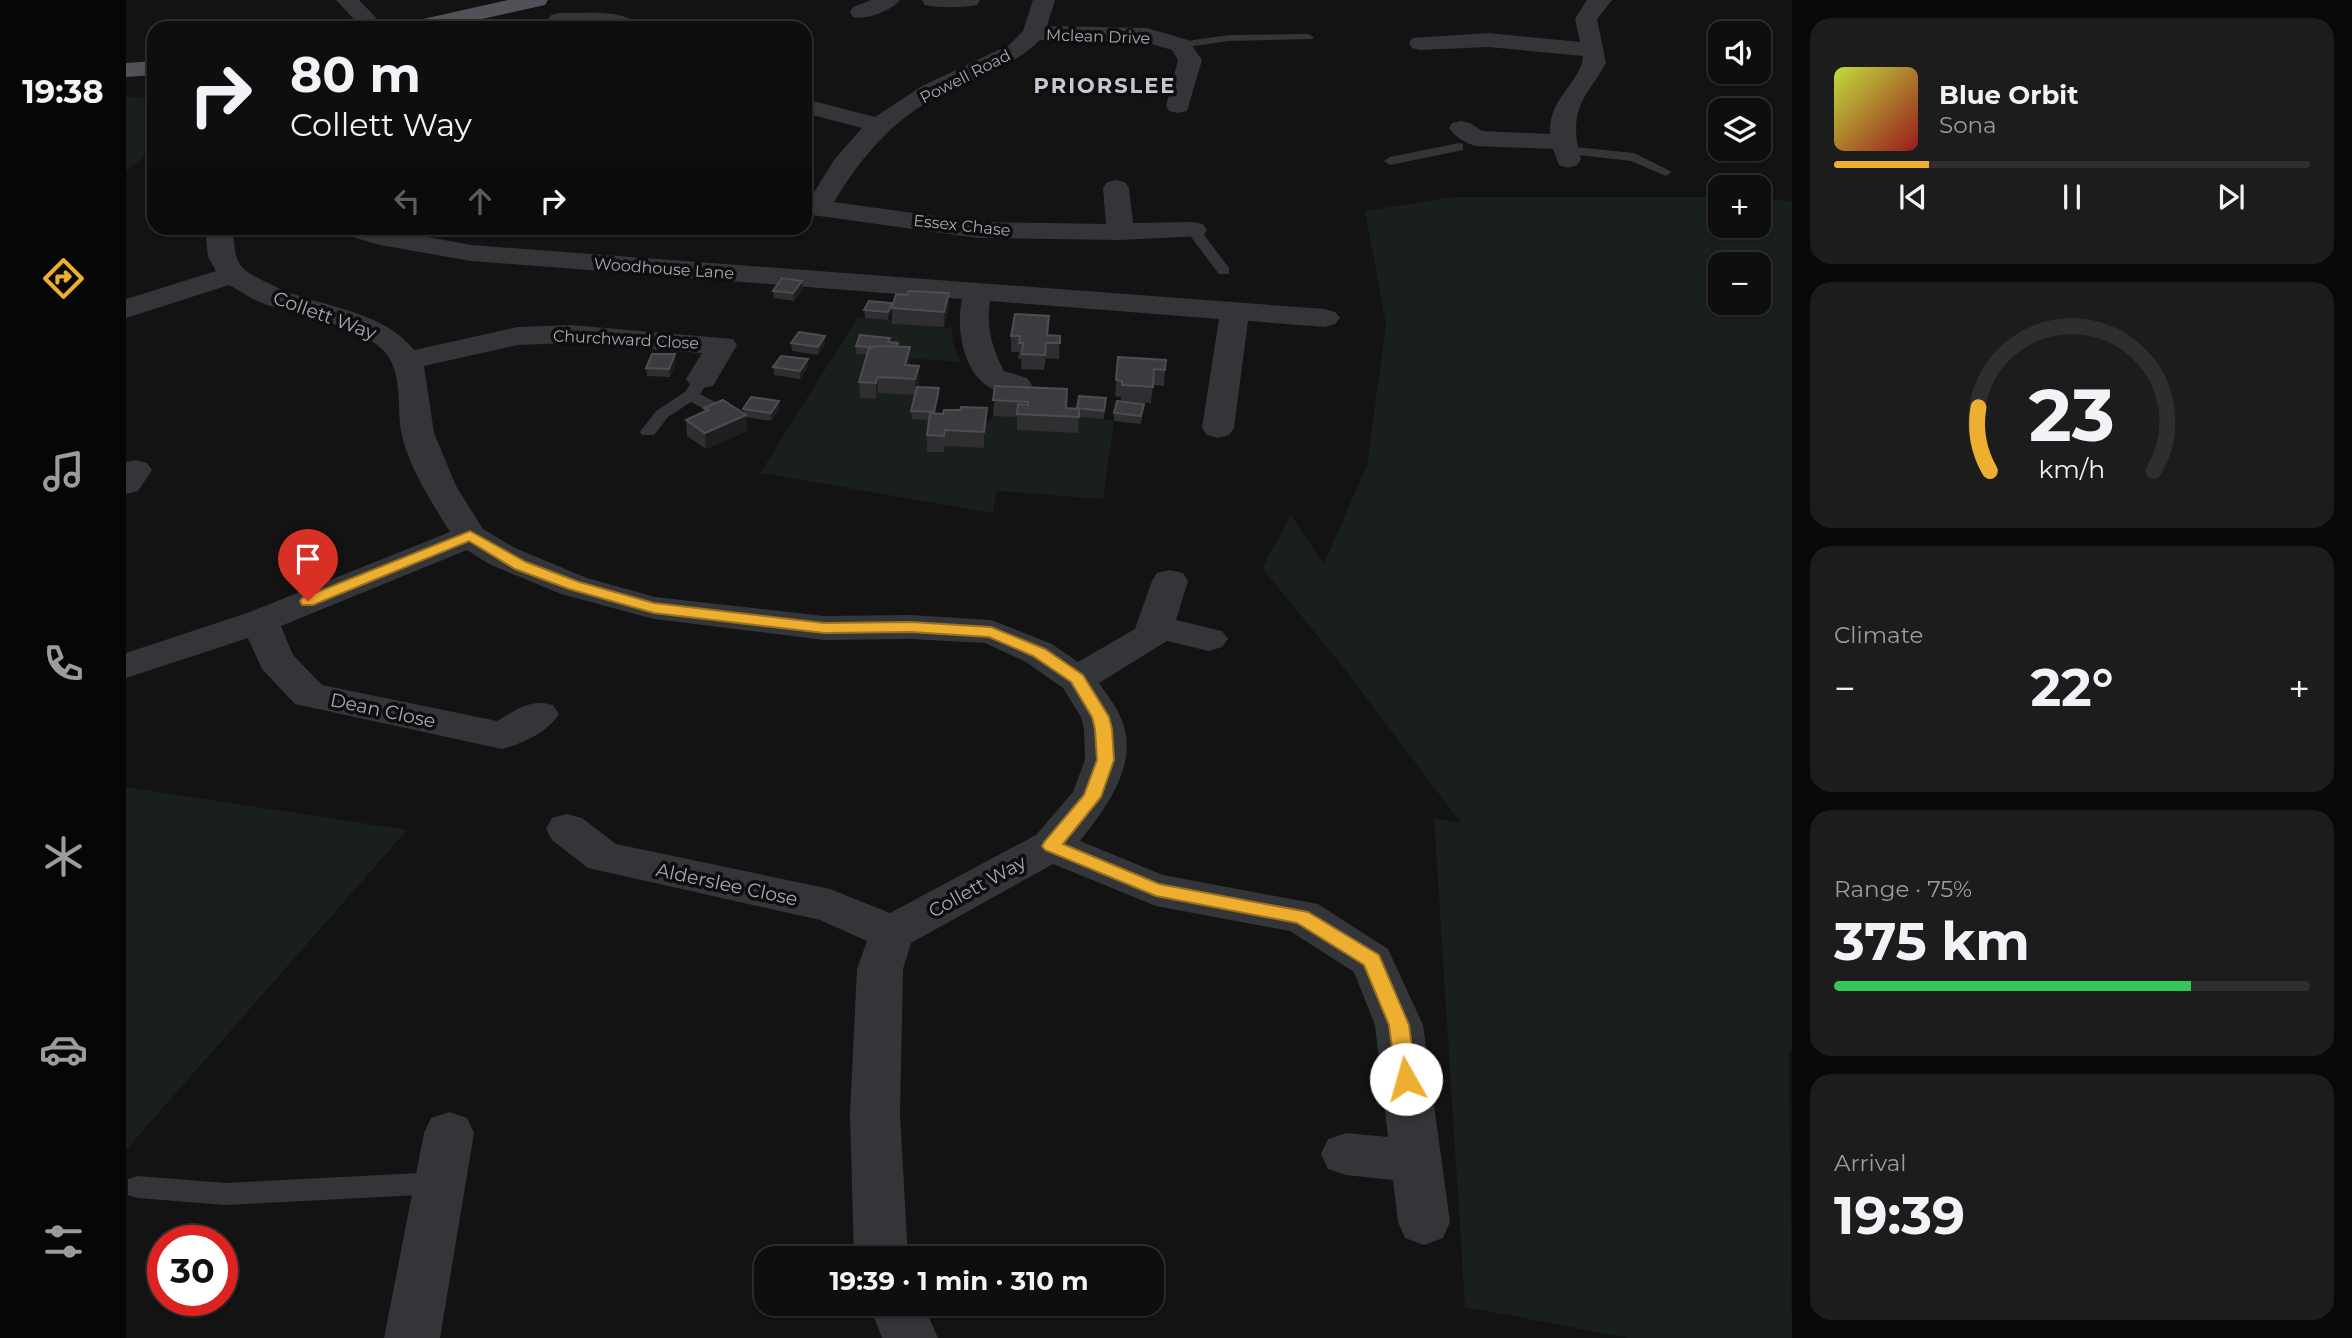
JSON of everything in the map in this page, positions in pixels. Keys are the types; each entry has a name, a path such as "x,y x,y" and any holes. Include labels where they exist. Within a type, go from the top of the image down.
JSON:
{"main road":[{"path":"443,21 537,0"},
{"path":"126,70 147,68"}],"street":[{"path":"347,0 367,21"},
{"path":"861,12 889,0"},
{"path":"933,0 969,0"},
{"path":"1466,137 1565,150 1562,116 1566,105 1593,67 1593,50 1586,19 1593,6 1601,0"},
{"path":"1034,33 1036,1"},
{"path":"559,20 588,21"},
{"name":"Mclean Drive","path":"1034,33 1147,35 1180,45"},
{"name":"Powell Road","path":"812,206 843,165 879,125 930,91 1017,50 1034,33"},
{"path":"1420,43 1488,40 1593,50"},
{"path":"1178,106 1190,60 1180,45"},
{"path":"812,108 879,125"},
{"path":"1116,188 1120,233"},
{"name":"Essex Chase","path":"812,207 978,230 1120,233 1193,230"},
{"path":"126,309 232,275 222,257 220,235"},
{"name":"Woodhouse Lane","path":"376,235 471,253 1325,318"},
{"name":"Collett Way","path":"232,275 268,295 367,327 393,342 407,361 418,433 439,486 470,536 520,566 574,586 654,608 824,628 911,627 991,632 1039,653 1077,679 1101,717 1105,760 1092,797 1051,846 892,933"},
{"path":"978,290 971,320 979,353 994,383"},
{"path":"1218,428 1235,311"},
{"name":"Churchward Close","path":"407,361 518,335 571,334 735,347 696,387"},
{"path":"126,666 260,621 470,536"},
{"path":"1077,679 1152,636 1170,581"},
{"name":"Dean Close","path":"260,621 276,660 309,695 502,736 539,714"},
{"path":"1156,627 1209,639"},
{"name":"Alderslee Close","path":"567,829 603,857 830,906 892,933"},
{"path":"1051,846 1156,890 1301,916 1372,961 1399,1025 1424,1222"},
{"path":"881,1246 876,1100 880,969 892,933"},
{"path":"412,1338 449,1133"},
{"path":"1346,1154 1416,1161"},
{"path":"901,1316 909,1338"}],"lane":[{"path":"1180,45 1243,37 1308,37"},
{"path":"1390,161 1466,137"},
{"path":"1565,150 1634,157 1666,172"},
{"path":"1193,230 1224,271"},
{"path":"649,432 662,414 696,387 708,405 727,409"},
{"path":"137,1187 226,1194 440,1183"}],"shaded area":[{"path":"126,96 147,98 147,154 126,171"},
{"path":"1452,197 1708,197 1708,238 1771,238 1771,200 1792,201 1792,1049 1789,1053 1792,1338 1628,1338 1465,1307 1434,818 1461,823 1344,668 1262,568 1291,515 1324,564 1367,465 1386,324 1365,211"},
{"path":"858,317 893,320 893,324 952,328 953,343 961,362 902,358 860,398 876,399 878,393 917,395 934,420 944,452 945,446 984,448 987,424 993,416 1077,416 1114,421 1103,499 997,491 993,513 760,473"},
{"path":"126,787 407,830 126,1150"}],"building":[{"path":"782,278 802,281 793,293 773,291"},
{"path":"909,291 949,293 944,312 892,308 896,294 907,295"},
{"path":"869,301 892,303 888,312 864,310"},
{"path":"1015,314 1049,316 1047,335 1060,336 1060,343 1046,343 1045,355 1022,354 1023,343 1019,343 1020,336 1011,336"},
{"path":"799,332 825,336 818,347 791,343"},
{"path":"860,335 890,338 888,342 898,343 897,347 856,346"},
{"path":"910,347 905,365 919,366 915,379 877,377 876,383 859,382 869,348"},
{"path":"652,354 675,354 669,369 646,368"},
{"path":"781,356 808,359 800,371 773,367"},
{"path":"1118,357 1166,360 1165,370 1154,369 1153,387 1122,385 1122,381 1116,380"},
{"path":"995,386 1067,389 1066,408 1079,409 1079,417 1017,414 1018,404 1028,405 1028,402 993,400"},
{"path":"917,387 939,388 934,412 911,411"},
{"path":"1079,396 1106,398 1104,411 1077,408"},
{"path":"751,397 779,401 771,413 743,409"},
{"path":"723,400 746,415 705,433 686,420 708,410 704,408"},
{"path":"1117,401 1144,404 1141,416 1114,413"},
{"path":"961,407 987,408 984,432 945,430 944,436 927,435 930,413 943,414 944,410 960,410"}],"district":[{"name":"PRIORSLEE","path":"1105,86"}],"route":[{"path":"308,601 470,536 520,566 574,586 654,608 824,628 911,627 991,632 1015,642 1039,653 1077,679 1101,717 1104,729 1105,760 1092,797 1051,846 1156,890 1301,916 1372,961 1399,1025 1406,1079"}]}
